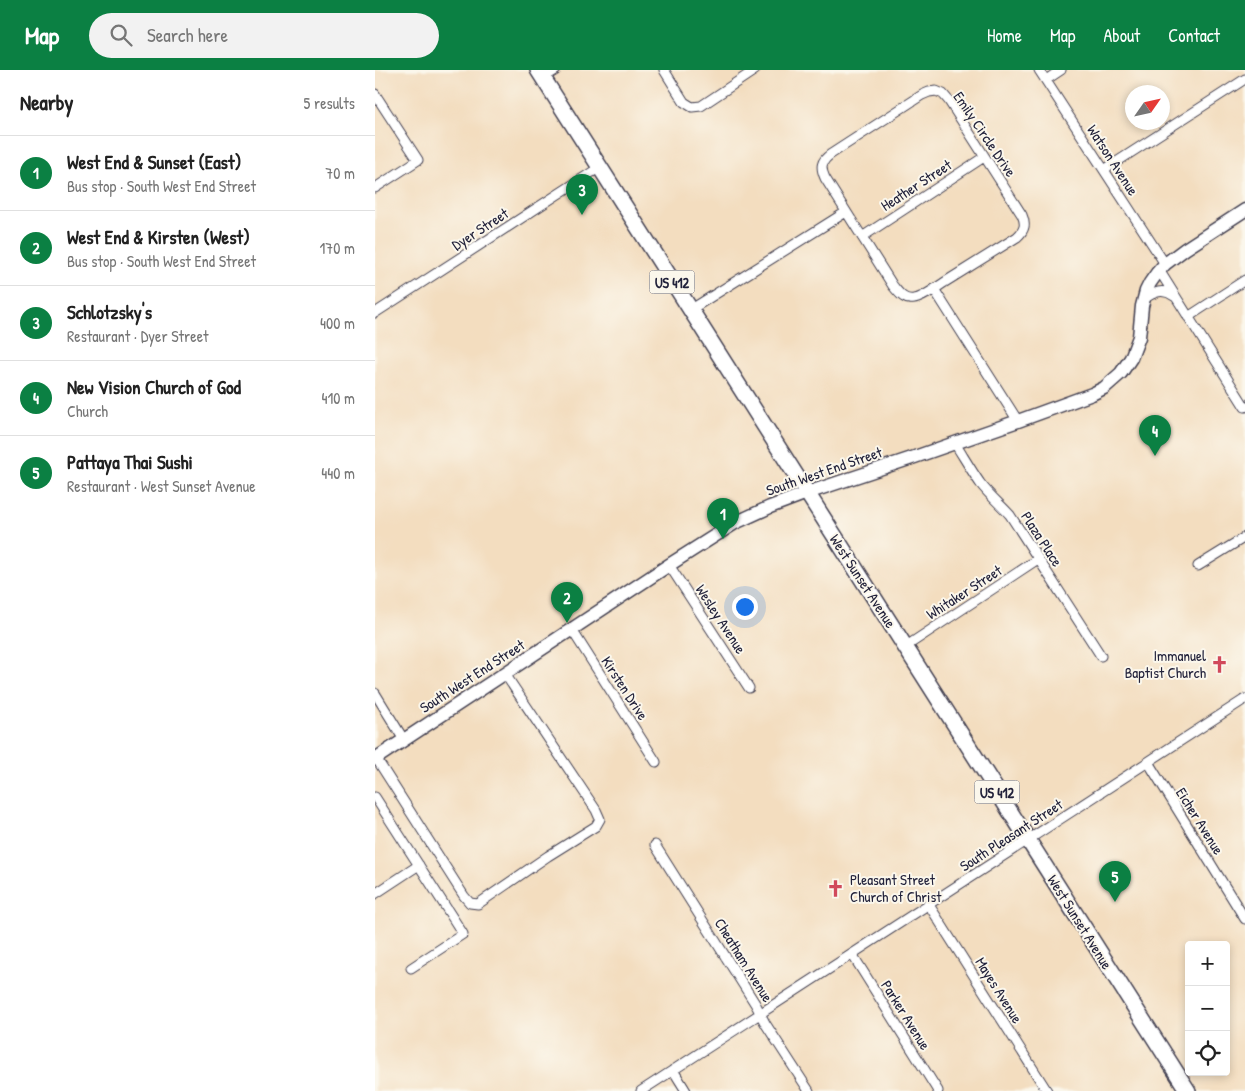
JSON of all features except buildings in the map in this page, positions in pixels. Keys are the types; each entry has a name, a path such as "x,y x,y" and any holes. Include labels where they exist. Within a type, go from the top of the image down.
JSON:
{"highway":[{"name":"West Sunset Avenue","path":"546,73 600,167 690,310 1188,1091"}],"street":[{"path":"664,70 684,102 692,107 701,106 755,70"},
{"name":"Watson Avenue","path":"1039,70 1104,170 1162,267 1176,297 1244,405"},
{"path":"1045,80 1061,70"},
{"path":"1104,170 1245,79"},
{"name":"Emily Circle Drive","path":"936,91 943,94 949,101 1021,214 1024,228 1017,237 913,300 900,295 846,212 822,172 825,158 922,96 936,91"},
{"path":"375,94 418,160 375,188"},
{"name":"Heather Street","path":"862,237 984,157"},
{"name":"Dyer Street","path":"375,313 600,167"},
{"name":"South West End Street","path":"375,758 735,523 762,510 807,493 909,459 1104,388 1121,373 1136,347 1139,337 1141,311 1150,282 1162,267 1185,249 1245,210"},
{"path":"690,310 846,212"},
{"path":"1189,317 1245,280"},
{"path":"934,289 1018,420"},
{"path":"1144,299 1163,291 1176,297"},
{"name":"Plaza Place","path":"955,442 980,483 1010,515 1101,656"},
{"path":"1198,566 1245,537"},
{"name":"Whitaker Street","path":"905,647 1039,559"},
{"name":"Wesley Avenue","path":"669,565 749,688"},
{"name":"Kirsten Drive","path":"571,630 656,762"},
{"path":"375,758 464,896 470,903 478,904 596,826 600,819 596,810 505,674"},
{"path":"375,693 404,740"},
{"name":"South Pleasant Street","path":"641,1091 1148,762 1244,702"},
{"name":"Eicher Avenue","path":"1148,762 1245,919"},
{"path":"375,797 463,934 411,968"},
{"path":"375,818 384,812"},
{"name":"Cheatham Avenue","path":"655,845 809,1091"},
{"path":"375,894 419,865"},
{"name":"Mayes Avenue","path":"929,904 1047,1091"},
{"name":"Parker Avenue","path":"852,954 938,1091"},
{"path":"673,1070 686,1091"}],"place":[{"name":"Schlotzsky's","path":"582,215"},
{"name":"New Vision Church of God","path":"1155,456"},
{"name":"West End & Sunset (East)","path":"723,539"},
{"name":"West End & Kirsten (West)","path":"567,623"},
{"name":"Immanuel Baptist Church","path":"1220,664"},
{"name":"Pleasant Street Church of Christ","path":"836,888"},
{"name":"Pattaya Thai Sushi","path":"1115,902"}]}
